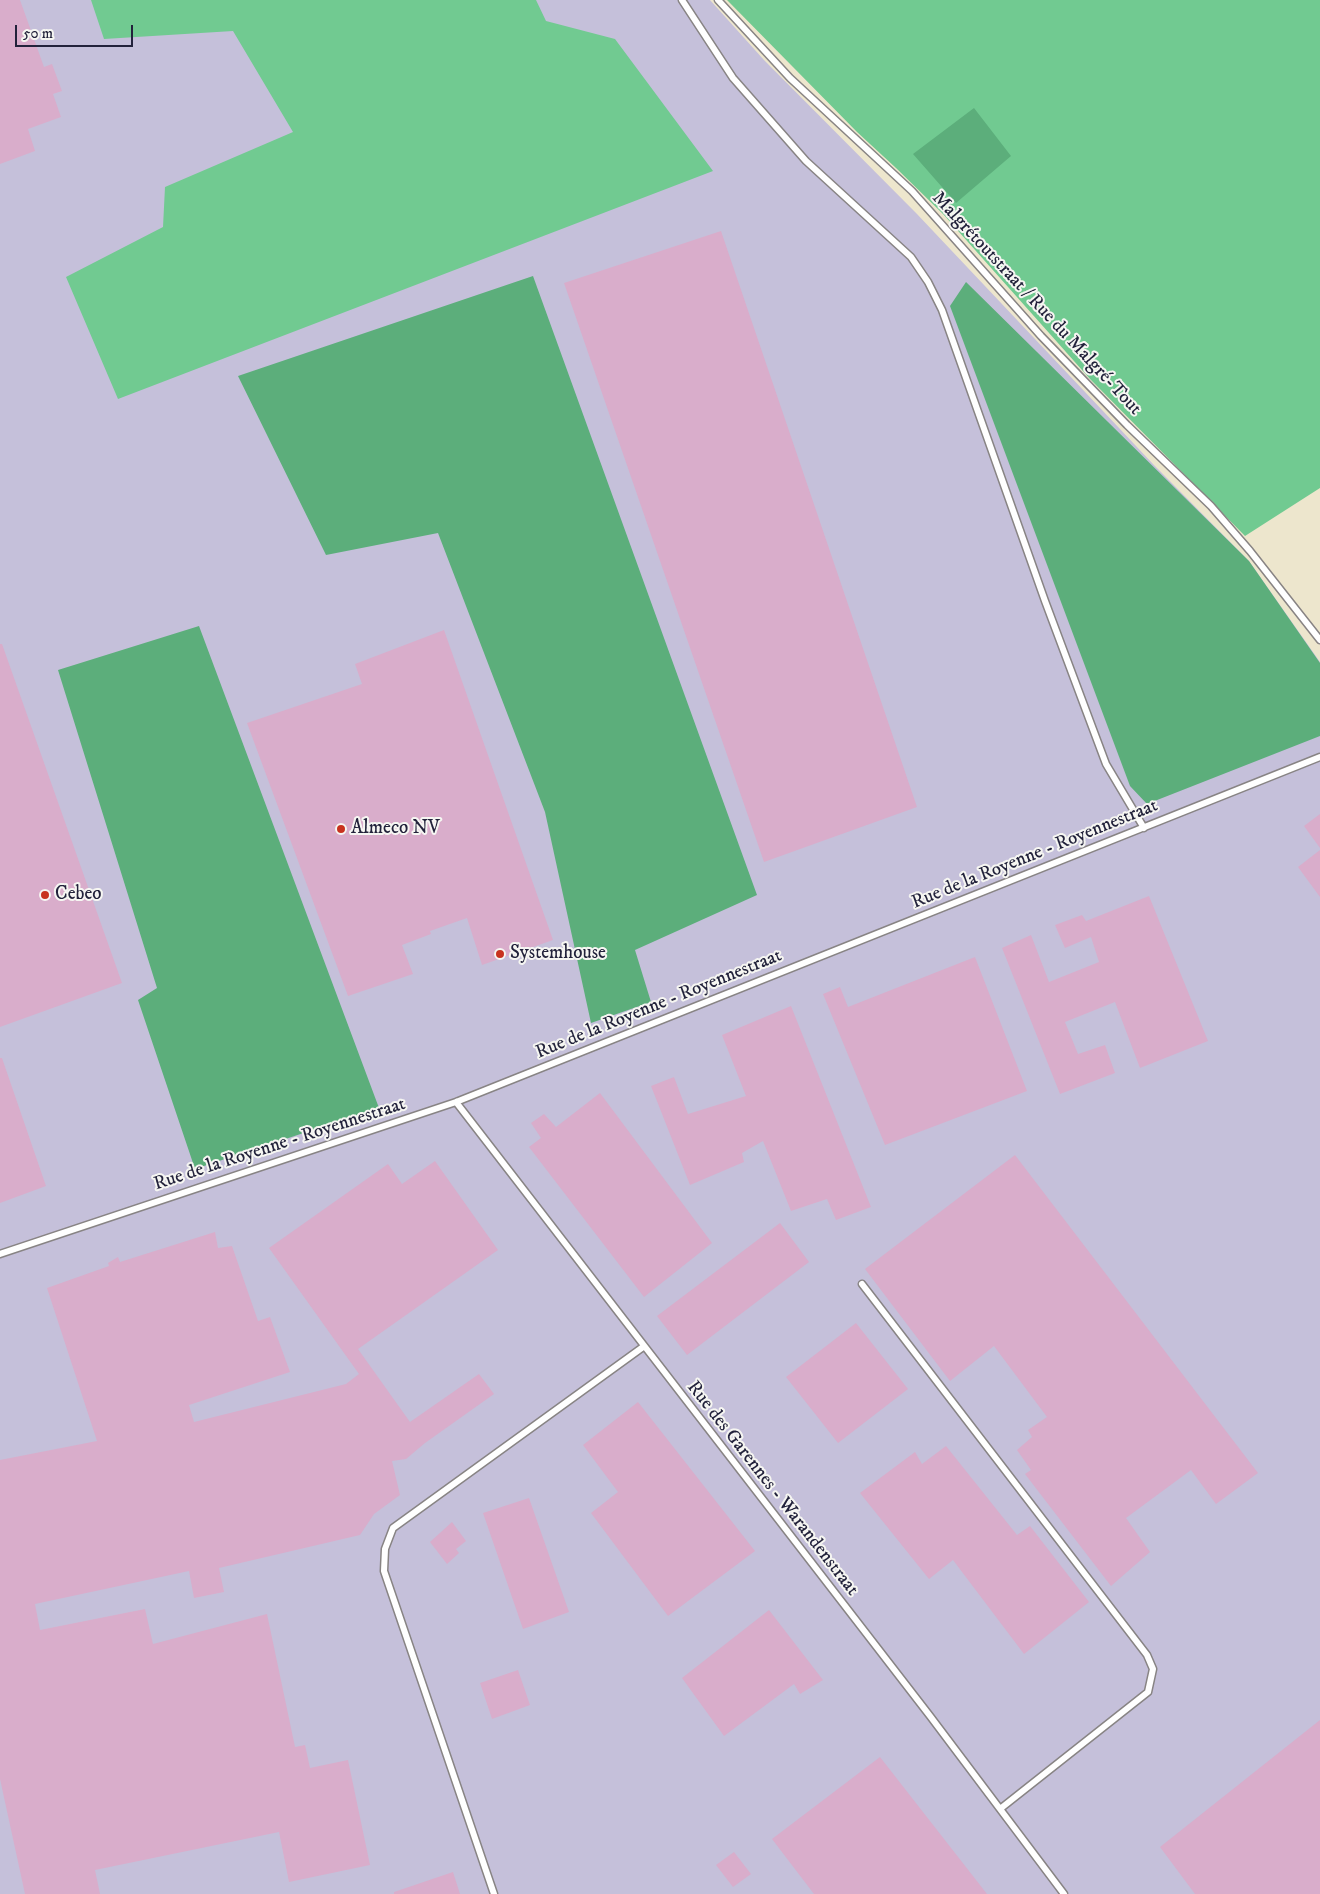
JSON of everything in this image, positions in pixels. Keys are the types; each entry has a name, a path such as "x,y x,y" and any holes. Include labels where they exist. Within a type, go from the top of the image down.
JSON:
{"lane":[{"path":"682,0 733,78 778,130 806,161 911,257 928,282 942,310 1045,601 1106,764 1144,828"},
{"name":"Malgrétoutstraat / Rue du Malgré-Tout","path":"718,0 790,78 912,191 1048,343 1127,425 1211,506 1278,585 1320,640"},
{"name":"Rue de la Royenne - Royennestraat","path":"0,1254 456,1102 1320,758"},
{"name":"Rue des Garennes - Warandenstraat","path":"456,1102 643,1347 930,1716 1064,1894"},
{"path":"862,1284 1146,1655 1153,1669 1148,1692 1000,1809"},
{"path":"494,1894 384,1572 385,1549 393,1528 643,1347"}],"shaded area":[{"path":"0,0 710,0 764,60 917,214 1153,464 1249,561 1320,662 1320,1894 0,1894"}],"green space":[{"path":"91,0 536,0 546,21 615,39 713,171 118,399 66,277 163,227 165,187 293,132 233,31 104,39"},
{"path":"727,0 1320,0 1320,488 1245,536 1090,379 943,214 857,132"},
{"path":"974,108 1011,156 956,203 913,154"},
{"path":"533,276 757,895 635,950 651,1002 591,1023 545,812 438,533 326,555 238,376"},
{"path":"966,282 1249,561 1320,663 1320,736 1147,804 1130,786 950,306"},
{"path":"199,626 379,1108 195,1169 138,1000 157,988 58,670"}],"building":[{"path":"0,0 20,0 44,67 52,64 62,91 53,94 61,117 28,129 35,151 0,164"},
{"path":"721,231 917,807 764,862 564,283"},
{"path":"444,630 553,940 482,965 467,918 430,931 431,934 402,945 413,974 348,996 247,723 362,684 355,664"},
{"name":"Cebeo","path":"0,644 2,644 122,983 0,1027"},
{"path":"1320,814 1320,848 1304,826"},
{"path":"1320,850 1320,897 1298,867"},
{"path":"1149,896 1208,1041 1140,1068 1115,1002 1065,1022 1078,1054 1105,1045 1115,1073 1060,1094 1002,948 1031,935 1049,982 1099,962 1091,937 1065,948 1055,925 1082,915 1086,921"},
{"path":"975,957 1027,1091 885,1145 823,994 840,987 848,1007"},
{"path":"791,1006 871,1207 836,1220 827,1199 791,1211 763,1141 742,1153 744,1162 690,1185 651,1086 674,1077 688,1114 746,1096 722,1035"},
{"path":"0,1058 2,1058 46,1186 0,1203"},
{"path":"600,1093 712,1243 644,1297 529,1147 541,1138 531,1123 544,1114 556,1127"},
{"path":"1015,1155 1258,1473 1216,1504 1191,1470 1126,1518 1150,1552 1111,1586 1025,1474 1031,1470 1017,1450 1032,1437 1028,1430 1047,1417 994,1346 950,1381 865,1269"},
{"path":"435,1161 498,1250 358,1349 410,1422 479,1374 494,1394 425,1443 406,1459 392,1461 400,1495 374,1514 360,1535 219,1568 224,1592 194,1598 189,1571 35,1604 40,1630 145,1609 153,1644 267,1614 295,1747 305,1745 310,1768 348,1760 370,1865 289,1882 279,1832 95,1870 100,1894 25,1894 0,1779 0,1460 97,1441 47,1288 109,1266 108,1263 118,1257 120,1262 215,1232 218,1248 232,1246 258,1321 270,1317 290,1372 189,1405 194,1422 346,1384 359,1374 269,1248 388,1164 402,1184"},
{"path":"780,1223 809,1262 687,1355 657,1316"},
{"path":"856,1323 908,1389 838,1443 786,1377"},
{"path":"638,1402 755,1551 668,1616 591,1513 618,1492 583,1445"},
{"path":"946,1446 1017,1535 1030,1526 1089,1602 1024,1654 953,1560 929,1579 860,1493 915,1452 922,1464"},
{"path":"529,1498 569,1612 523,1629 483,1513"},
{"path":"452,1522 466,1541 456,1549 459,1553 447,1564 430,1542"},
{"path":"769,1610 823,1680 800,1694 794,1684 724,1736 682,1678"},
{"path":"518,1670 530,1705 492,1719 480,1683"},
{"path":"1320,1720 1320,1894 1195,1894 1160,1847"},
{"path":"880,1757 987,1894 814,1894 772,1839"},
{"path":"734,1852 751,1874 733,1887 716,1865"},
{"path":"453,1872 460,1894 394,1894 394,1892"}],"place":[{"name":"Almeco NV","path":"341,829"},
{"name":"Cebeo","path":"45,895"},
{"name":"Systemhouse","path":"500,954"}]}
